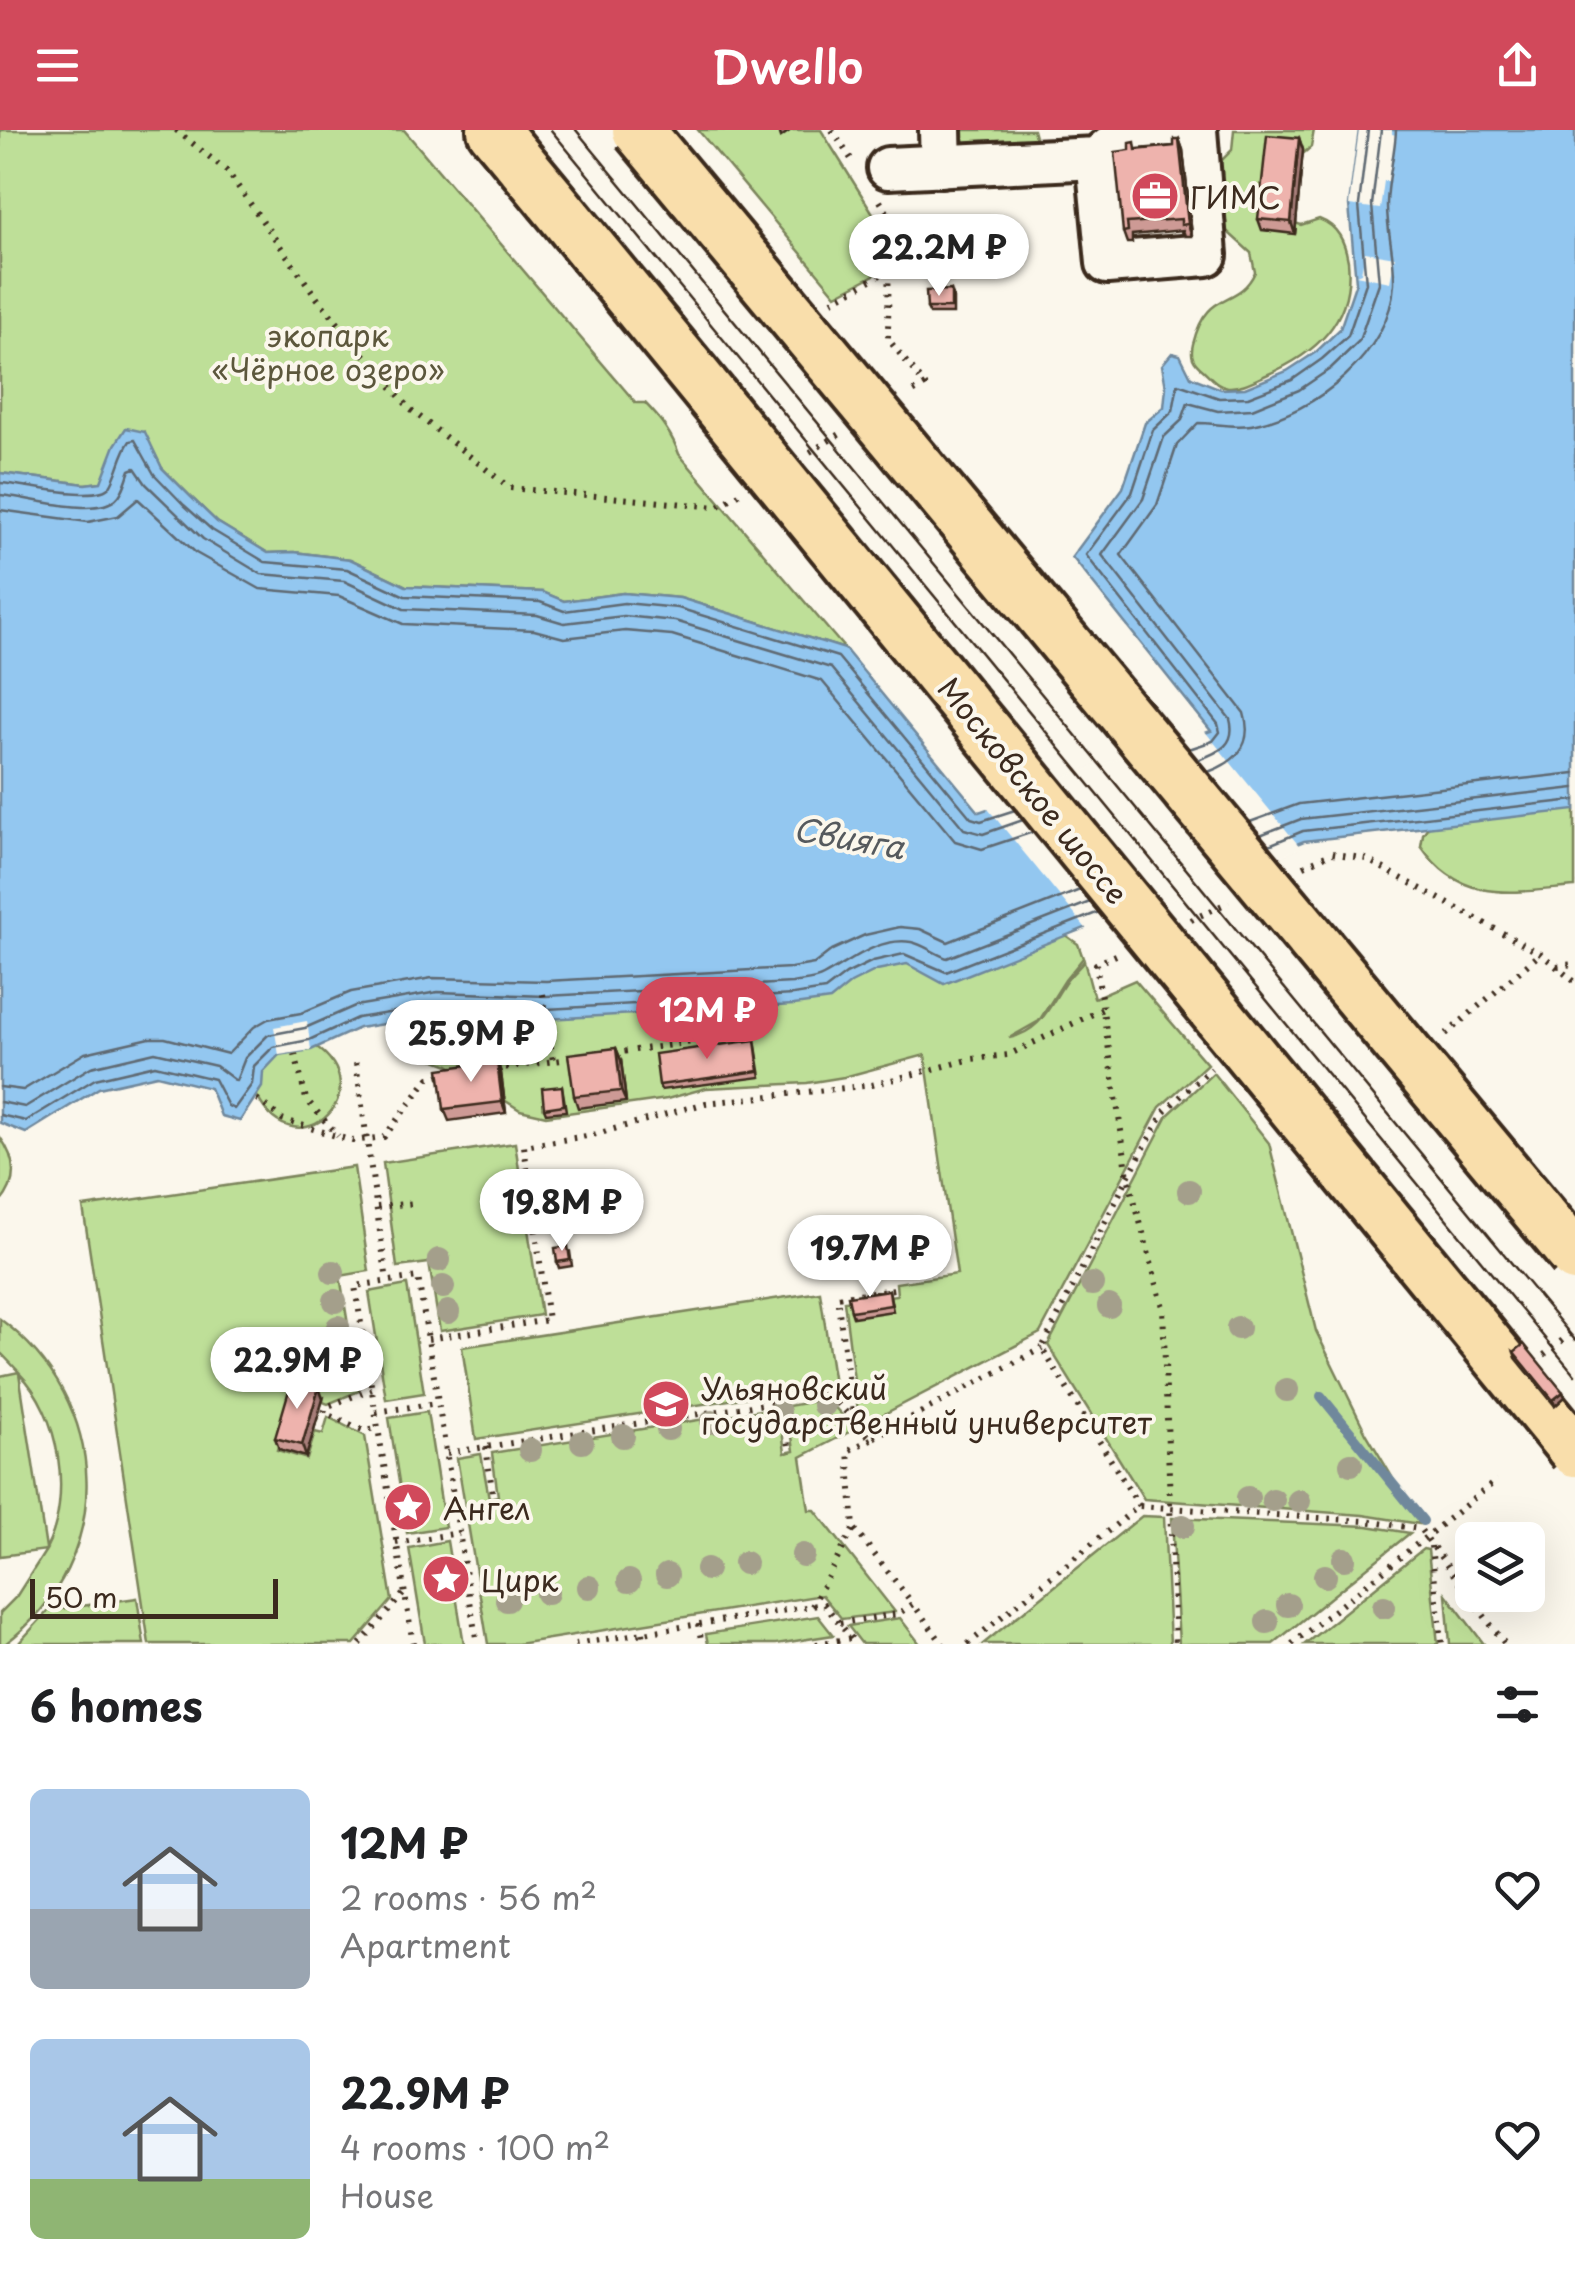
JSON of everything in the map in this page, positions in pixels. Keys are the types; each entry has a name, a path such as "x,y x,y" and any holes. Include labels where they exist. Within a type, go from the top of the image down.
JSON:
{"main road":[{"name":"Московское шоссе","path":"494,130 1575,1451"},
{"path":"638,130 1575,1256"}],"lane":[{"path":"888,168 940,148 1097,158 1111,146 1183,130"},
{"path":"1097,158 1106,263 1206,255 1196,130"}],"path":[{"path":"176,130 227,172 317,298 411,410 510,488 716,507 749,488"},
{"path":"889,215 888,339 925,384 893,404"},
{"path":"832,301 888,271"},
{"path":"797,460 845,432"},
{"path":"1298,869 1332,853 1366,859 1540,954 1575,982"},
{"path":"1180,924 1231,901"},
{"path":"1130,948 1096,964 1128,1177 1163,1306 1175,1644"},
{"path":"1446,1034 1540,954"},
{"path":"1557,966 1575,964"},
{"path":"543,994 553,1061"},
{"path":"428,1338 548,1320 524,1146 593,1135 706,1103 872,1085 1008,1054 1103,1009"},
{"path":"680,1015 684,1043"},
{"path":"609,1054 751,1034"},
{"path":"295,1054 306,1098 339,1137"},
{"path":"484,1070 590,1056"},
{"path":"356,1063 388,1281"},
{"path":"812,1606 854,1528 848,1451 1042,1348 1164,1112 1216,1064"},
{"path":"258,1099 282,1120 352,1141 384,1138 429,1078 450,1075"},
{"path":"377,1207 415,1203"},
{"path":"413,1644 355,1286 418,1277 479,1644"},
{"path":"854,1421 837,1297 894,1289"},
{"path":"1540,1359 1575,1330"},
{"path":"1042,1348 1140,1506"},
{"path":"372,1389 326,1407 324,1412 363,1430 378,1428"},
{"path":"447,1453 829,1394 871,1439"},
{"path":"782,1401 790,1452"},
{"path":"376,1412 438,1403"},
{"path":"486,1447 493,1497"},
{"path":"1292,1644 1428,1540 1497,1480"},
{"path":"968,1644 1140,1506 1420,1528 1505,1644"},
{"path":"854,1528 943,1644"},
{"path":"396,1543 460,1533"},
{"path":"1428,1540 1442,1644"},
{"path":"360,1644 406,1591"},
{"path":"575,1644 824,1604 854,1641"},
{"path":"839,1623 898,1614 913,1604"},
{"path":"698,1624 702,1644"},
{"path":"643,1633 644,1644"},
{"path":"816,1644 854,1641"}],"green space":[{"name":"экопарк «Чёрное озеро»","path":"0,130 404,130 636,403 645,403 656,414 679,454 845,649 680,598 623,593 564,601 542,592 406,586 350,559 268,553 217,522 191,497 162,468 144,432 101,482 85,484 0,473"},
{"path":"698,130 821,130 874,215 876,274 836,295"},
{"path":"954,130 1033,130 1036,141 1034,146 980,149 961,139"},
{"path":"1234,130 1314,130 1311,147 1298,158 1295,223 1319,219 1336,230 1347,254 1348,282 1338,318 1315,346 1283,367 1246,384 1228,387 1217,383 1200,367 1192,352 1206,314 1240,291 1255,272 1251,253 1219,224 1208,174 1232,150"},
{"path":"1575,795 1575,887 1510,892 1471,886 1453,878 1421,846 1423,834 1436,815"},
{"path":"1054,927 1078,944 1083,958 1039,1021 1009,1038 1038,1023 1084,961 1094,998 1135,980 1207,1064 1160,1107 1040,1333 863,1425 859,1420 844,1301 897,1295 896,1283 957,1274 925,1055 807,1083 706,1088 667,1099 546,1116 520,1110 449,1065 420,1054 411,1042 414,1031 438,1015 547,1019"},
{"path":"314,1045 334,1065 340,1085 336,1104 324,1118 307,1127 288,1126 270,1114 254,1089 270,1054"},
{"path":"1213,1073 1269,1143 1316,1331 1366,1433 1420,1524 1363,1515 1144,1499 1048,1345 1168,1115"},
{"path":"0,1137 9,1154 13,1178 0,1203"},
{"path":"515,1143 541,1315 440,1331 429,1263 397,1267 383,1163"},
{"path":"354,1167 369,1271 340,1276 359,1391 328,1404 323,1402 324,1397 295,1389 277,1450 307,1459 315,1432 323,1434 328,1417 365,1436 392,1600 354,1644 149,1644 83,1207"},
{"path":"407,1285 424,1393 386,1399 369,1292"},
{"path":"820,1292 834,1384 476,1439 462,1347"},
{"path":"0,1319 37,1353 64,1392 80,1435 86,1480 82,1525 68,1569 42,1609 5,1644 0,1644 0,1613 16,1597 46,1550 0,1556 0,1376 19,1372 0,1352","holes":["19,1373 33,1390 53,1433 60,1481 59,1505 46,1549"]},
{"path":"827,1399 855,1429 801,1457 809,1510 815,1510 895,1612 842,1619 822,1595 518,1644 488,1644 457,1458 481,1454 489,1498 498,1496 492,1453 779,1407 785,1453 794,1451 788,1406"},
{"path":"427,1412 445,1527 407,1533 389,1418"},
{"path":"1142,1516 1164,1517 1170,1644 983,1644"},
{"path":"1172,1518 1367,1526 1410,1533 1273,1644 1179,1644"},
{"path":"447,1541 464,1644 425,1644 409,1548"},
{"path":"1423,1549 1428,1550 1438,1644 1305,1644"},
{"path":"1446,1594 1455,1612 1460,1612 1484,1644 1450,1644"},
{"path":"137,1598 144,1644 18,1644 48,1611"},
{"path":"818,1616 833,1635 776,1644 708,1644 706,1634"},
{"path":"900,1618 920,1644 862,1644 848,1626"}],"water":[{"name":"Свияга","path":"1359,130 1575,130 1575,810 1304,841 944,984 907,964 877,970 851,983 830,1000 794,1005 547,1019 438,1015 359,1028 311,1050 279,1055 263,1072 262,1087 240,1121 221,1116 210,1088 157,1075 99,1088 26,1133 0,1123 0,473 85,484 101,482 126,428 145,432 162,468 217,522 268,553 350,559 406,586 543,592 564,601 623,593 680,598 845,649 979,812 1211,731 1072,557 1123,488 1145,423 1164,407 1162,365 1172,353 1180,355 1191,377 1221,389 1245,388 1287,371 1316,352 1340,329 1356,282 1349,205"}],"pier":[{"path":"1359,130 1392,130 1396,135 1390,181 1384,181 1380,209 1349,205"},
{"path":"1365,252 1395,257 1390,282 1356,275 1361,273"},
{"path":"1203,729 1301,848 1089,932 984,804"},
{"path":"307,1021 311,1050 279,1055 274,1027"}],"building":[{"path":"1267,135 1299,138 1291,222 1258,219"},
{"name":"ГИМС","path":"1174,139 1179,139 1188,224 1181,225 1181,219 1127,223 1128,231 1123,232 1115,152 1130,150 1130,143 1135,142 1136,150 1174,146"},
{"path":"920,227 931,227 931,247 920,247"},
{"path":"951,290 951,308 927,308 926,291"},
{"path":"755,1040 759,1071 659,1085 655,1054"},
{"path":"616,1048 621,1091 574,1096 568,1054"},
{"path":"497,1061 502,1102 444,1109 439,1069"},
{"path":"562,1086 564,1105 544,1108 542,1088"},
{"path":"568,1246 570,1260 557,1262 555,1248"},
{"path":"889,1290 891,1305 851,1311 848,1296"},
{"path":"1524,1344 1563,1392 1553,1400 1514,1352"},
{"path":"292,1380 319,1387 302,1445 275,1438"}],"waterway":[{"path":"1321,1396 1423,1521"}],"tram line":[{"path":"551,130 1575,1375"},
{"path":"576,130 1575,1340"}],"place":[{"name":"ГИМС","path":"1155,196"},
{"name":"Ульяновский государственный университет","path":"666,1404"},
{"name":"Ангел","path":"408,1507"},
{"name":"Цирк","path":"446,1579"}]}
